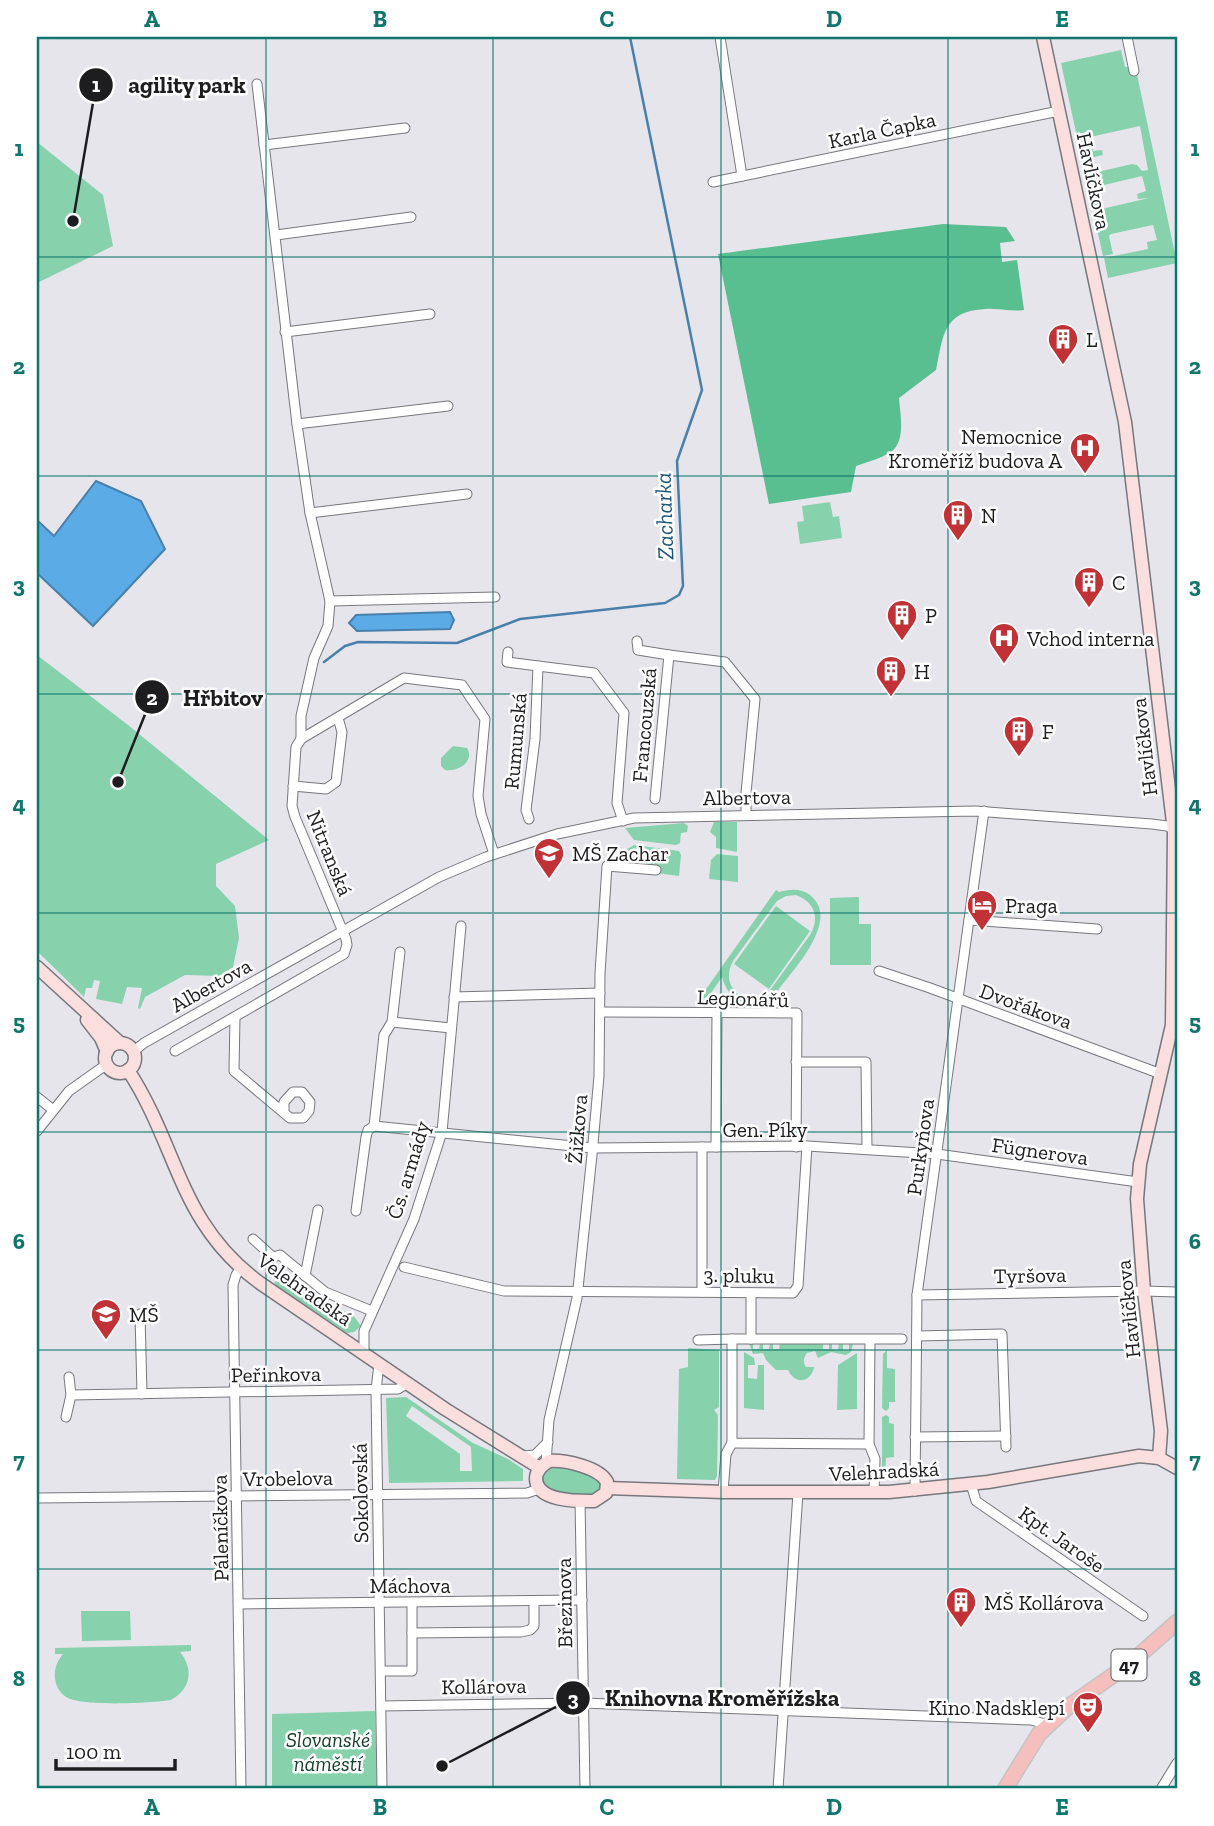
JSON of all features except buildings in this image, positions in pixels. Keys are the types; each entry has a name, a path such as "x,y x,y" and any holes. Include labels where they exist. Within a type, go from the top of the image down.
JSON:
{"main road":[{"name":"Havlíčkova","path":"1043,37 1125,422 1175,831 1172,1025 1138,1182 1137,1210 1161,1432 1159,1458"},
{"path":"37,967 120,1043"},
{"path":"59,988 101,1038 107,1058 118,1072 128,1070 135,1060 134,1051 128,1045 120,1043 112,1045 107,1058"},
{"name":"Velehradská","path":"128,1070 151,1113 195,1211 216,1243 241,1268 517,1455 543,1466"},
{"name":"Velehradská","path":"580,1500 599,1500 607,1488 874,1493 971,1484 1139,1456 1159,1458"},
{"path":"1159,1458 1177,1468"},
{"path":"580,1500 552,1496 540,1489 536,1478 543,1466 553,1461 562,1462 601,1474 607,1482 607,1488"},
{"name":"47","path":"1006,1789 1033,1741 1049,1725 1069,1706 1128,1665 1177,1622"},
{"name":"47","path":"1012,1789 1049,1725"}],"street":[{"path":"720,37 742,176"},
{"path":"1127,37 1134,71"},
{"path":"257,84 297,424 310,513 330,601 495,597"},
{"name":"Karla Čapka","path":"713,182 1059,111"},
{"path":"264,145 405,128"},
{"path":"276,234 411,217"},
{"path":"285,332 430,314"},
{"path":"297,424 448,406"},
{"path":"310,513 467,494"},
{"name":"Nitranská","path":"330,601 328,626 314,658 301,716 301,739 296,747 292,806 343,931"},
{"name":"Francouzská","path":"637,641 638,650 725,662 755,699 746,814"},
{"name":"Rumunská","path":"508,652 507,662 594,673 622,707 624,730 617,803 623,821"},
{"name":"Francouzská","path":"655,799 668,654"},
{"name":"Rumunská","path":"529,819 526,810 535,738 538,666"},
{"path":"301,739 404,678 463,685 485,719 478,796 494,854"},
{"name":"Nitranská","path":"293,786 326,789 334,785 342,732 338,718"},
{"name":"Albertova","path":"134,1051 449,873 494,854 556,834 647,817 984,811 1152,824 1167,826 1175,831"},
{"name":"Purkyňova","path":"915,1490 917,1295 984,811"},
{"name":"Žižkova","path":"543,1466 549,1420 578,1292 593,1148 607,866 656,870"},
{"path":"969,920 1097,929"},
{"name":"Čs. armády","path":"363,1331 414,1219 442,1132 461,926"},
{"name":"Albertova","path":"175,1051 344,954 347,945 343,931"},
{"path":"356,1211 366,1137 368,1130 374,1126 384,1035 392,1022 400,952"},
{"name":"Dvořákova","path":"879,971 1161,1074"},
{"path":"454,997 600,993"},
{"name":"Legionářů","path":"601,1012 797,1013 796,1147"},
{"path":"716,1147 717,1013"},
{"path":"235,1017 234,1071 284,1111"},
{"path":"392,1022 451,1028"},
{"path":"37,1131 69,1091 107,1058"},
{"path":"796,1062 866,1062 867,1149"},
{"path":"37,1097 52,1110"},
{"name":"Gen. Píky","path":"374,1126 593,1148 807,1146 937,1154"},
{"name":"3. pluku","path":"404,1267 504,1291 791,1294 797,1289 807,1146"},
{"path":"702,1147 702,1292"},
{"name":"Fügnerova","path":"937,1154 1138,1182"},
{"path":"305,1276 318,1210"},
{"path":"253,1239 273,1257 280,1255 325,1292 372,1311"},
{"name":"Páleníčkova","path":"241,1268 233,1285 242,1789"},
{"name":"Tyršova","path":"917,1295 1144,1290 1177,1292"},
{"path":"751,1293 751,1339"},
{"path":"140,1314 142,1394"},
{"path":"341,1338 350,1339 363,1331 364,1353"},
{"path":"917,1336 1002,1334 1006,1447"},
{"path":"723,1492 726,1454 732,1443 732,1339"},
{"path":"870,1339 869,1444 875,1459 874,1493"},
{"path":"698,1340 902,1339"},
{"name":"Sokolovská","path":"379,1364 376,1390 381,1706"},
{"path":"66,1417 71,1395 69,1377"},
{"name":"Peřinkova","path":"71,1395 398,1390 408,1383"},
{"path":"915,1437 1006,1436"},
{"path":"517,1455 535,1455 548,1440 562,1462"},
{"path":"732,1443 869,1444"},
{"name":"Kpt. Jaroše","path":"971,1484 976,1501 1143,1616"},
{"name":"Vrobelova","path":"37,1498 527,1493 540,1489"},
{"path":"778,1789 798,1493"},
{"name":"Březinova","path":"580,1500 585,1789"},
{"name":"Máchova","path":"239,1604 582,1600"},
{"path":"412,1633 530,1630 534,1626 534,1601"},
{"path":"380,1671 412,1671 412,1603"},
{"name":"Kollárova","path":"381,1706 583,1703 1031,1720 1049,1725"},
{"path":"381,1706 382,1789"},
{"path":"1161,1789 1177,1763"}],"green space":[{"path":"1121,50 1125,67 1136,70 1177,263 1108,278 1104,258 1148,249 1147,242 1157,240 1153,225 1111,234 1109,236 1113,254 1103,256 1093,211 1149,198 1138,199 1137,194 1146,191 1142,176 1100,186 1103,206 1093,208 1085,175 1132,164 1142,171 1148,170 1140,126 1090,137 1093,151 1102,150 1103,155 1082,160 1061,63"},
{"path":"37,142 103,195 113,246 37,283"},
{"path":"943,224 1006,227 1015,241 1000,243 1002,262 1017,260 1024,310 971,311 953,320 944,336 936,370 899,398 901,433 896,446 884,456 856,466 851,492 769,504 718,254"},
{"path":"830,502 833,517 839,516 842,538 800,544 797,522 804,521 802,506"},
{"path":"37,655 269,840 216,864 216,886 235,906 239,938 233,967 219,976 185,975 145,997 140,1009 142,988 127,987 122,1004 96,999 100,981 94,980 92,988 86,988 84,997 37,951"},
{"path":"453,746 467,748 469,758 460,768 445,770 441,766 441,758"},
{"path":"714,822 737,822 737,852 716,848 716,837 710,832"},
{"path":"684,823 688,826 687,832 681,833 680,843 676,845 634,840 625,828"},
{"path":"634,845 679,851 679,876 656,873 656,869 604,863"},
{"path":"717,854 738,856 738,882 709,879 711,860"},
{"path":"776,890 799,890 810,895 818,905 818,931 802,959 776,993 760,1003 744,1003 730,994 722,977 702,1006 697,1002","holes":["796,895 814,911 815,923 810,935 768,993 752,999 738,995 729,979 733,961 777,901 786,896"]},
{"path":"859,897 859,924 871,924 871,965 830,965 830,898"},
{"path":"776,906 810,931 769,989 734,964"},
{"path":"281,1272 316,1299 353,1315 361,1326 354,1332 347,1333 274,1284"},
{"path":"749,1343 753,1343 753,1349 759,1349 760,1343 763,1343 763,1349 769,1349 770,1343 773,1343 773,1349 779,1349 780,1343 823,1344 823,1349 829,1349 829,1344 832,1344 832,1349 838,1350 839,1344 843,1344 843,1350 849,1350 849,1344 853,1344 851,1352 846,1355 831,1352 818,1358 815,1351 807,1353 804,1358 806,1367 814,1367 810,1376 799,1380 788,1370 776,1370 763,1353 753,1354"},
{"path":"688,1348 719,1350 719,1407 714,1410 718,1415 715,1480 677,1479 679,1369 688,1367"},
{"path":"887,1350 887,1368 895,1369 895,1402 889,1402 886,1411 882,1408 883,1354"},
{"path":"744,1352 754,1358 755,1365 748,1365 748,1378 757,1379 758,1365 764,1365 764,1410 744,1408"},
{"path":"857,1353 857,1409 837,1410 838,1365"},
{"path":"406,1397 473,1443 523,1469 523,1481 389,1483 386,1398","holes":["412,1406 471,1447 472,1471 460,1471 460,1454 406,1416"]},
{"path":"882,1417 889,1417 889,1423 894,1424 894,1457 886,1458 885,1476 882,1473"},
{"path":"551,1466 596,1476 601,1480 602,1491 590,1497 553,1492 542,1482 542,1475"},
{"path":"81,1611 130,1611 131,1640 82,1641"},
{"path":"191,1645 191,1651 180,1652 189,1672 186,1684 171,1700 133,1703 86,1702 66,1697 57,1687 56,1669 63,1654 55,1654 55,1648"},
{"name":"Slovanské náměstí","path":"375,1711 377,1789 272,1789 272,1714"}],"water":[{"path":"96,481 141,501 165,549 93,626 37,573 37,520 54,536"},
{"path":"450,612 454,620 450,629 357,631 349,623 356,615"}],"waterway":[{"name":"Zacharka","path":"324,662 345,646 358,642 457,643 520,619 665,603 679,595 683,586 677,461 702,390 630,37"}],"place":[{"name":"agility park","path":"73,221"},
{"name":"L","path":"1063,366"},
{"name":"Nemocnice Kroměříž budova A","path":"1085,475"},
{"name":"N","path":"958,542"},
{"name":"C","path":"1089,609"},
{"name":"P","path":"902,642"},
{"name":"Vchod interna","path":"1004,665"},
{"name":"H","path":"891,698"},
{"name":"F","path":"1019,758"},
{"name":"Hřbitov","path":"118,782"},
{"name":"MŠ Zachar","path":"549,880"},
{"name":"Praga","path":"982,932"},
{"name":"MŠ","path":"106,1341"},
{"name":"MŠ Kollárova","path":"961,1629"},
{"name":"Kino Nadsklepí","path":"1088,1734"},
{"name":"Knihovna Kroměřížska","path":"442,1766"}]}
